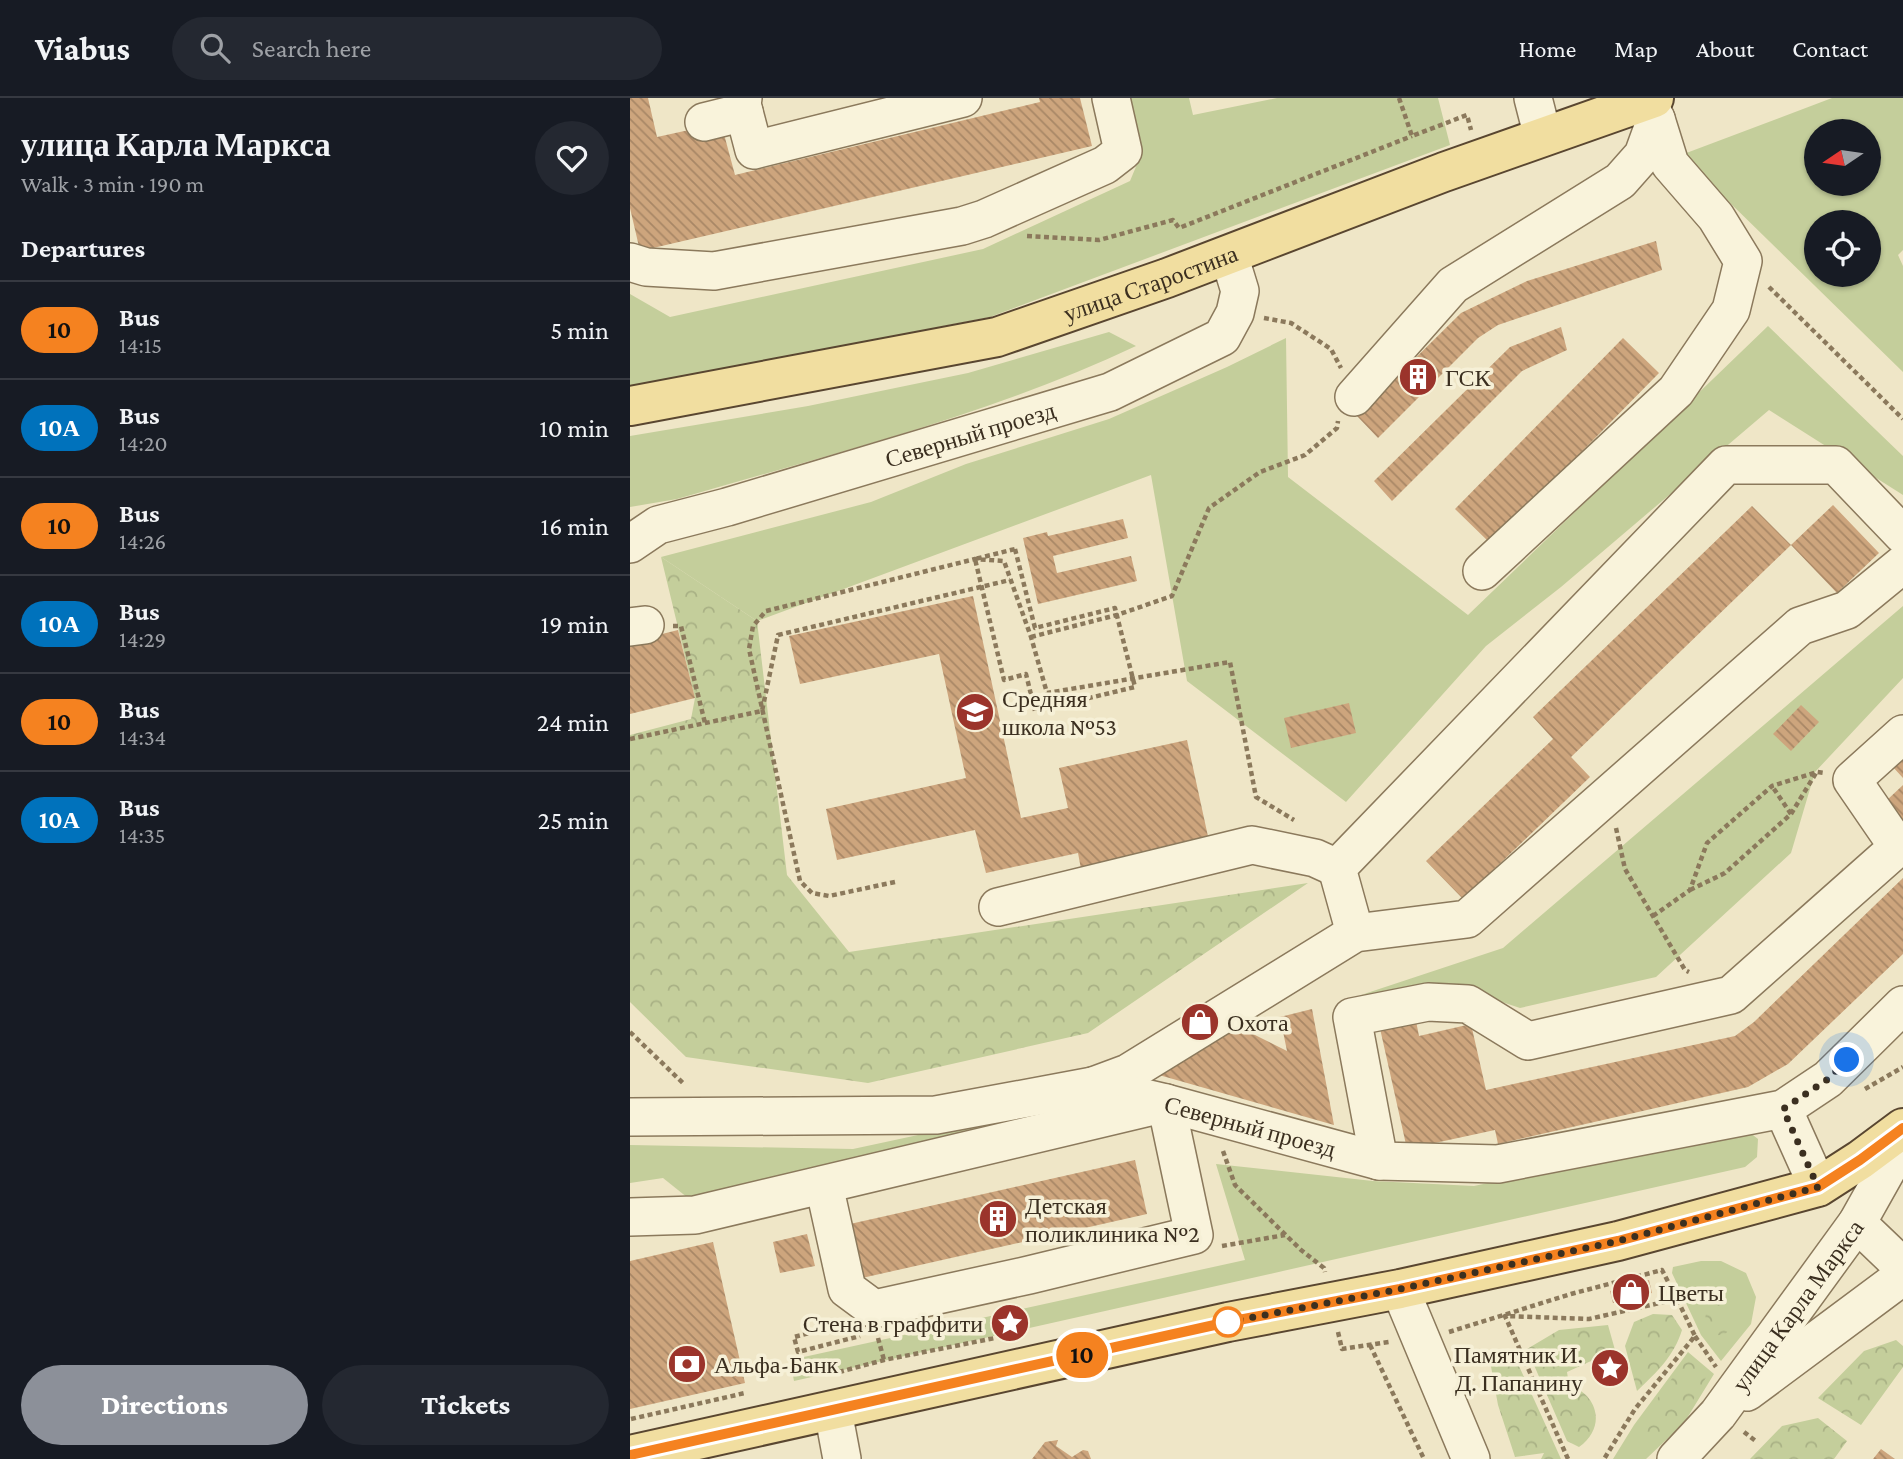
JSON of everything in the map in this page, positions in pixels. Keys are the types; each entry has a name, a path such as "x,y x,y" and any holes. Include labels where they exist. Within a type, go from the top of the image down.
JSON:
{"main road":[{"name":"улица Старостина","path":"630,406 997,338 1229,255 1543,137 1652,106"},
{"path":"630,1455 1228,1322 1400,1289 1618,1241 1818,1187 1903,1128"}],"street":[{"path":"704,122 743,105 754,150 963,98"},
{"path":"630,262 646,267 714,271 962,226 984,219 1105,165 1123,151 1111,98"},
{"path":"1533,98 1543,137"},
{"path":"1482,571 1676,391 1731,310 1743,261 1716,216 1670,164 1652,106"},
{"path":"1346,397 1453,285 1620,181 1643,155 1652,106"},
{"path":"1229,255 1240,291 1235,313"},
{"name":"Северный проезд","path":"630,544 659,525 1110,392 1222,337 1235,313"},
{"path":"1337,868 1726,465 1836,465 1903,535"},
{"path":"1093,1086 1128,1073 1355,933 1467,919 1800,626 1847,610 1903,564"},
{"path":"1379,1161 1352,1017 1428,1002 1468,1003 1528,1041 1731,995 1898,847 1852,780 1903,734"},
{"path":"998,907 1252,845 1315,858 1337,868"},
{"path":"1337,868 1355,933"},
{"path":"1818,1187 1783,1109 1828,1079 1903,1005"},
{"name":"Северный проезд","path":"632,1113 936,1115 1093,1086 1379,1161 1498,1164 1783,1109"},
{"path":"630,1217 695,1215 1166,1103 1194,1235 874,1309 847,1289 824,1185"},
{"name":"улица Карла Маркса","path":"1676,1459 1718,1414 1857,1223 1903,1141"},
{"path":"1857,1223 1903,1267"},
{"path":"1718,1414 1903,1276"},
{"path":"1400,1289 1471,1459"},
{"path":"833,1411 842,1459"}],"path":[{"path":"1022,236 1099,240 1173,220 1179,228 1412,136"},
{"path":"1743,261 1903,419"},
{"path":"1031,638 1117,615 1172,596 1209,508 1260,472 1305,455 1337,428 1346,397 1331,349 1291,323 1235,313"},
{"path":"895,882 829,896 812,893 800,881 750,649 753,626 766,611 1015,549 1034,628 1115,608 1135,687 1035,711 1026,674 1004,680 975,559"},
{"path":"975,559 1004,561 1047,693 1230,662 1256,797"},
{"path":"762,711 778,635 1010,580"},
{"path":"684,638 705,723"},
{"path":"630,739 762,711"},
{"path":"1690,890 1707,843 1772,786 1817,772 1852,780"},
{"path":"1653,916 1690,890 1725,873 1791,814 1817,772"},
{"path":"1772,786 1791,814"},
{"path":"1625,869 1685,970 1731,995"},
{"path":"630,1032 691,1091"},
{"path":"1235,1185 1324,1268"},
{"path":"1224,1247 1286,1234"},
{"path":"1504,1316 1570,1294 1662,1270 1695,1336 1635,1409 1604,1459"},
{"path":"1504,1316 1589,1319 1677,1299"},
{"path":"1504,1316 1568,1459"},
{"path":"845,1323 794,1337 798,1352 863,1336"},
{"path":"1370,1345 1424,1459"}],"green space":[{"path":"1125,98 1189,98 1193,115 1277,98 1438,98 1450,145 990,317 630,387 630,294 670,317 983,249 1130,181 1140,157"},
{"path":"1832,98 1903,98 1903,250 1898,255 1903,266 1903,372 1816,287 1881,287 1881,210 1804,210 1804,275 1681,155"},
{"path":"1768,326 1903,456 1903,495 1769,410 1561,587 1486,646 1346,802 1187,681 1151,475 757,621 661,557 871,502 966,464 1109,419 1286,338 1288,477 1468,615"},
{"path":"1109,332 1136,346 1024,393 909,432 677,499 630,507 630,436 808,406 968,373"},
{"path":"661,557 757,621 787,875 849,952 1308,883 1088,1033 868,1083 686,1057 630,1002 630,735 691,719 695,698"},
{"path":"1903,606 1903,678 1815,772 1791,853 1656,977 1520,1008 1451,985 1361,995 1503,948"},
{"path":"1058,1105 1056,1114 693,1202 663,1178 630,1183 630,1145 853,1149"},
{"path":"1744,1128 1758,1139 1757,1157 1745,1167 794,1381 790,1360 1245,1260 1216,1164 1373,1181 1474,1186"},
{"path":"1701,1261 1721,1261 1746,1273 1756,1297 1751,1324 1721,1361 1701,1335 1672,1273 1673,1267"},
{"path":"1721,1304 1731,1307 1735,1324 1725,1334 1713,1336 1705,1326 1706,1307"},
{"path":"1653,1314 1672,1315 1682,1330 1670,1356 1637,1391 1625,1346 1634,1322"},
{"path":"1608,1325 1615,1350 1567,1372 1569,1385 1587,1396 1595,1413 1593,1431 1579,1447 1567,1441 1527,1349 1559,1330"},
{"path":"1896,1340 1903,1346 1903,1367 1861,1425 1818,1398 1864,1351"},
{"path":"1688,1352 1714,1374 1684,1423 1646,1459 1613,1459 1634,1425"},
{"path":"1514,1355 1561,1459 1541,1459 1544,1453 1515,1457 1498,1405 1490,1361"},
{"path":"1687,1358 1708,1374 1681,1421 1651,1444 1635,1429"},
{"path":"1818,1418 1847,1441 1834,1459 1750,1459 1782,1426"}],"building":[{"path":"630,98 648,98 657,137 721,123 735,175 1040,102 1039,98 1080,98 1092,146 640,251 630,208"},
{"name":"ГСК","path":"1656,241 1662,270 1498,325 1478,338 1378,438 1357,416 1461,313 1527,281"},
{"name":"ГСК","path":"1561,327 1567,350 1522,371 1392,501 1374,481 1510,347"},
{"path":"1623,338 1659,373 1491,544 1455,509"},
{"path":"1833,505 1879,553 1837,593 1791,545"},
{"path":"1752,506 1791,545 1571,757 1590,777 1463,899 1426,861 1553,739 1533,717"},
{"path":"1123,519 1128,538 1053,556 1057,573 1131,556 1137,581 1038,604 1023,538 1047,532 1048,536"},
{"name":"Средняя школа №53","path":"973,596 1021,818 1068,808 1059,768 1187,740 1209,841 1081,869 1078,853 986,873 975,830 837,860 826,809 966,778 939,654 800,684 789,636"},
{"path":"678,630 695,698 630,714 630,642"},
{"path":"1349,703 1356,733 1291,748 1284,718"},
{"path":"1801,705 1819,722 1791,751 1773,734"},
{"path":"1903,756 1903,778 1892,766"},
{"path":"1903,785 1903,820 1886,801"},
{"path":"1903,878 1903,954 1788,1064 1748,1087 1498,1144 1495,1130 1407,1149 1379,1024 1415,1016 1419,1036 1471,1024 1486,1090 1735,1036 1754,1022"},
{"path":"1312,1009 1334,1125 1159,1075 1237,1026 1287,1051 1280,1017"},
{"name":"Детская поликлиника №2","path":"1135,1160 1147,1214 862,1278 850,1224"},
{"path":"807,1234 815,1266 780,1273 773,1242"},
{"path":"713,1242 745,1383 630,1409 630,1261"},
{"name":"Цветы","path":"1649,1280 1652,1293 1613,1303 1610,1291"},
{"path":"1058,1440 1056,1446 1072,1457 1083,1450 1088,1451 1091,1459 1032,1459 1045,1442"},
{"path":"1881,1449 1895,1459 1873,1459"}],"bus line":[{"name":"10","path":"630,1455 1228,1322 1400,1289 1618,1241 1818,1187 1903,1128"}],"place":[{"name":"ГСК","path":"1418,377"},
{"name":"Средняя школа №53","path":"975,712"},
{"name":"Охота","path":"1200,1022"},
{"name":"Детская поликлиника №2","path":"998,1219"},
{"name":"Цветы","path":"1631,1292"},
{"name":"Стена в граффити","path":"1010,1323"},
{"name":"Альфа-Банк","path":"687,1364"},
{"name":"Памятник И. Д. Папанину","path":"1610,1368"}],"route":[{"path":"1228,1322 1400,1289 1618,1241 1818,1187 1783,1109 1828,1079 1847,1060"}]}
